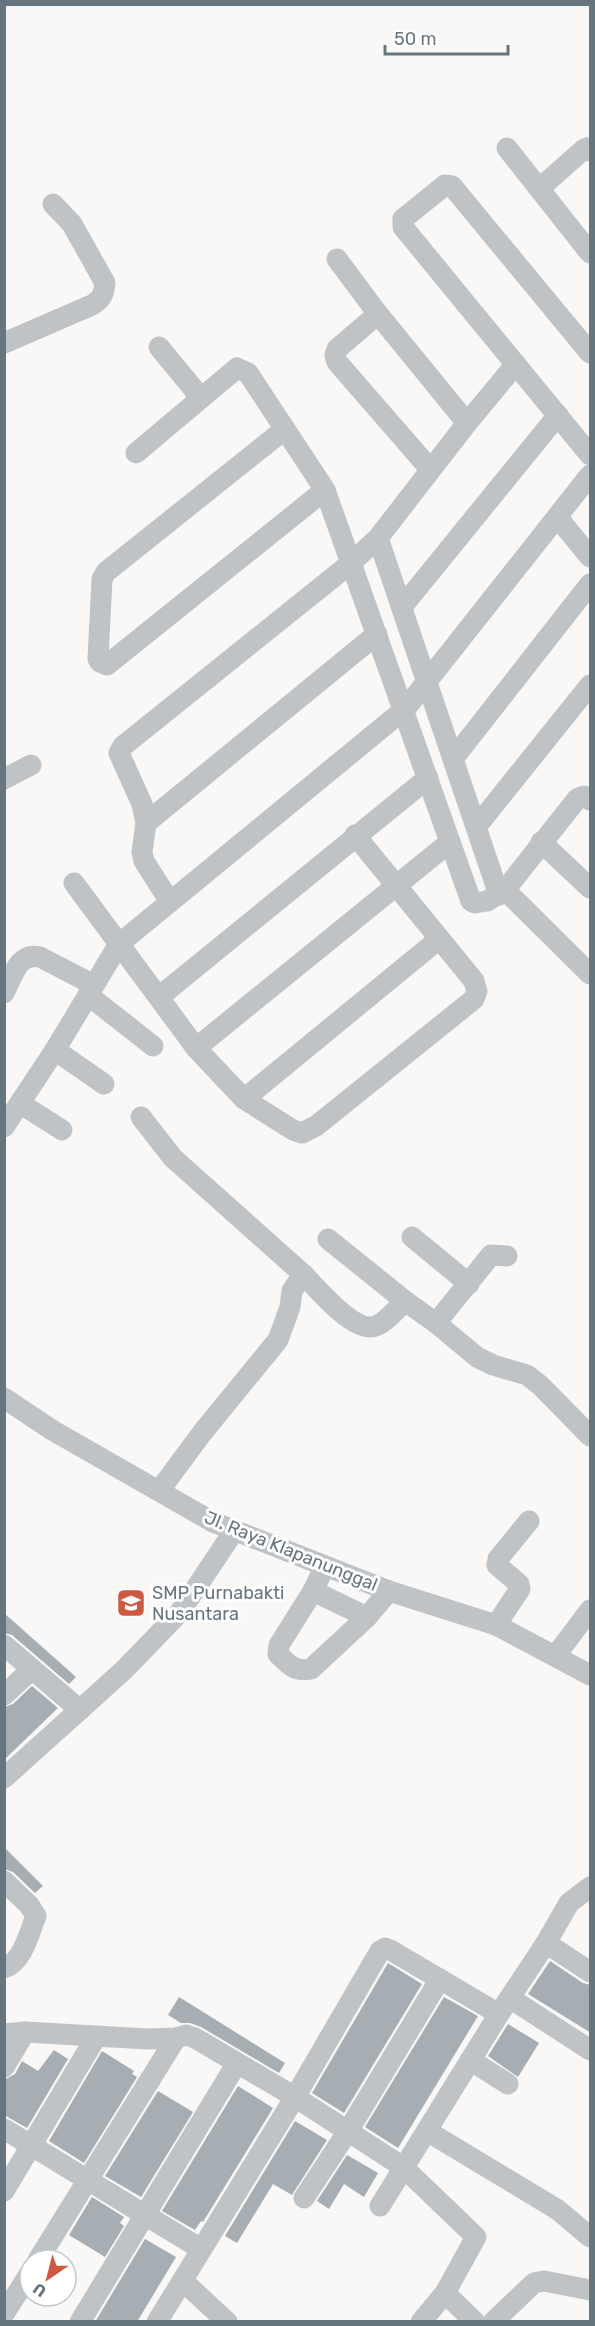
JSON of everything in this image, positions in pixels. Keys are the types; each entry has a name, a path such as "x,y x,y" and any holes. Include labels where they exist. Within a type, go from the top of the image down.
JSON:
{"street":[{"path":"507,148 591,253"},
{"path":"540,188 583,150 587,148 591,151"},
{"path":"591,353 452,186 445,185 403,219 403,227 591,455"},
{"path":"4,343 92,305 104,294 105,283 72,224 53,204"},
{"path":"337,260 467,423"},
{"path":"378,314 337,349 335,355 337,362 430,470"},
{"path":"159,347 201,398"},
{"path":"170,902 144,861 142,852 146,823 142,804 119,753 123,746 351,563 378,538 516,364"},
{"path":"136,453 237,368 243,369 325,490 471,902 488,901 502,893 577,799 584,796 591,800"},
{"path":"402,607 558,416"},
{"path":"285,429 106,572 102,579 98,659 100,662 107,665 325,490"},
{"path":"4,1127 55,1050 119,944 404,709 425,686 591,475"},
{"path":"558,518 591,557"},
{"path":"378,538 402,607 425,686 502,893 591,974"},
{"path":"453,759 591,584"},
{"path":"146,823 377,634"},
{"path":"477,826 591,685"},
{"path":"4,779 31,765"},
{"path":"159,997 428,778"},
{"path":"74,883 196,1048 244,1099 293,1130 302,1133 316,1126 474,999 477,991 474,981 356,835"},
{"path":"196,1048 450,842"},
{"path":"542,842 591,888"},
{"path":"244,1099 439,939"},
{"path":"4,993 21,960 31,955 40,957 91,990 153,1046"},
{"path":"55,1050 104,1084"},
{"path":"21,1104 62,1130"},
{"path":"141,1117 173,1158 303,1274 353,1322 366,1328 378,1325 405,1301"},
{"path":"412,1238 469,1284"},
{"path":"328,1239 477,1358 527,1375 587,1424"},
{"path":"436,1323 491,1255 507,1256"},
{"path":"159,1491 202,1433 278,1340 290,1307 292,1291 303,1274"},
{"name":"Jl. Raya Klapanunggal","path":"4,1398 52,1430 234,1532 389,1591 496,1625 591,1675"},
{"path":"496,1625 520,1588 519,1584 497,1565 497,1561 529,1521"},
{"path":"4,1778 124,1670 180,1612 234,1532"},
{"path":"325,1566 313,1591 279,1645 278,1654 300,1671 311,1668 366,1617 389,1591"},
{"path":"313,1591 366,1617"},
{"path":"556,1655 591,1610"},
{"path":"4,1645 80,1710"},
{"path":"4,1695 32,1669"},
{"path":"380,2206 569,1903 591,1887"},
{"path":"4,1968 19,1956 36,1916 29,1905 9,1889"},
{"path":"546,1943 591,1972"},
{"path":"157,2322 295,2097 380,1951 385,1948 392,1951 440,1979 505,2006 591,2050"},
{"path":"304,2198 348,2131 440,1979"},
{"path":"4,2067 15,2033 176,2038 186,2035 195,2038 295,2097 403,2168 476,2237 445,2293 421,2322"},
{"path":"4,2191 96,2037"},
{"path":"46,2248 176,2038"},
{"path":"470,2060 508,2084"},
{"path":"80,2322 237,2063"},
{"path":"4,2129 201,2249"},
{"path":"427,2131 558,2210 591,2237"},
{"path":"183,2281 227,2322"},
{"path":"493,2322 534,2283 544,2281 591,2290"},
{"path":"4,2314 18,2292"},
{"path":"445,2293 475,2322"}],"building":[{"path":"4,1613 76,1677 69,1684 12,1635 4,1633"},
{"path":"32,1686 58,1708 4,1760 4,1707 13,1704"},
{"path":"4,1847 43,1886 35,1893 13,1872 4,1869"},
{"path":"550,1961 583,1983 591,1985 591,2033 528,1994"},
{"path":"388,1963 422,1984 344,2113 312,2093"},
{"path":"179,1997 285,2063 279,2073 201,2027 181,2023 168,2015"},
{"path":"444,1997 478,2016 398,2148 365,2127"},
{"path":"508,2024 539,2043 518,2077 488,2056"},
{"path":"54,2050 68,2059 27,2128 4,2115 4,2080 15,2074 22,2061 38,2071"},
{"path":"102,2051 134,2071 132,2074 137,2077 84,2163 49,2141"},
{"path":"238,2086 273,2108 203,2222 201,2221 195,2230 162,2211"},
{"path":"158,2091 193,2112 141,2197 105,2176"},
{"path":"295,2121 327,2140 292,2195 273,2184 237,2243 225,2236"},
{"path":"347,2155 378,2173 364,2197 344,2184 329,2209 317,2201"},
{"path":"92,2197 124,2217 120,2223 124,2226 105,2257 69,2235"},
{"path":"145,2239 176,2257 137,2322 95,2322"}],"place":[{"name":"SMP Purnabakti Nusantara","path":"131,1603"}]}
